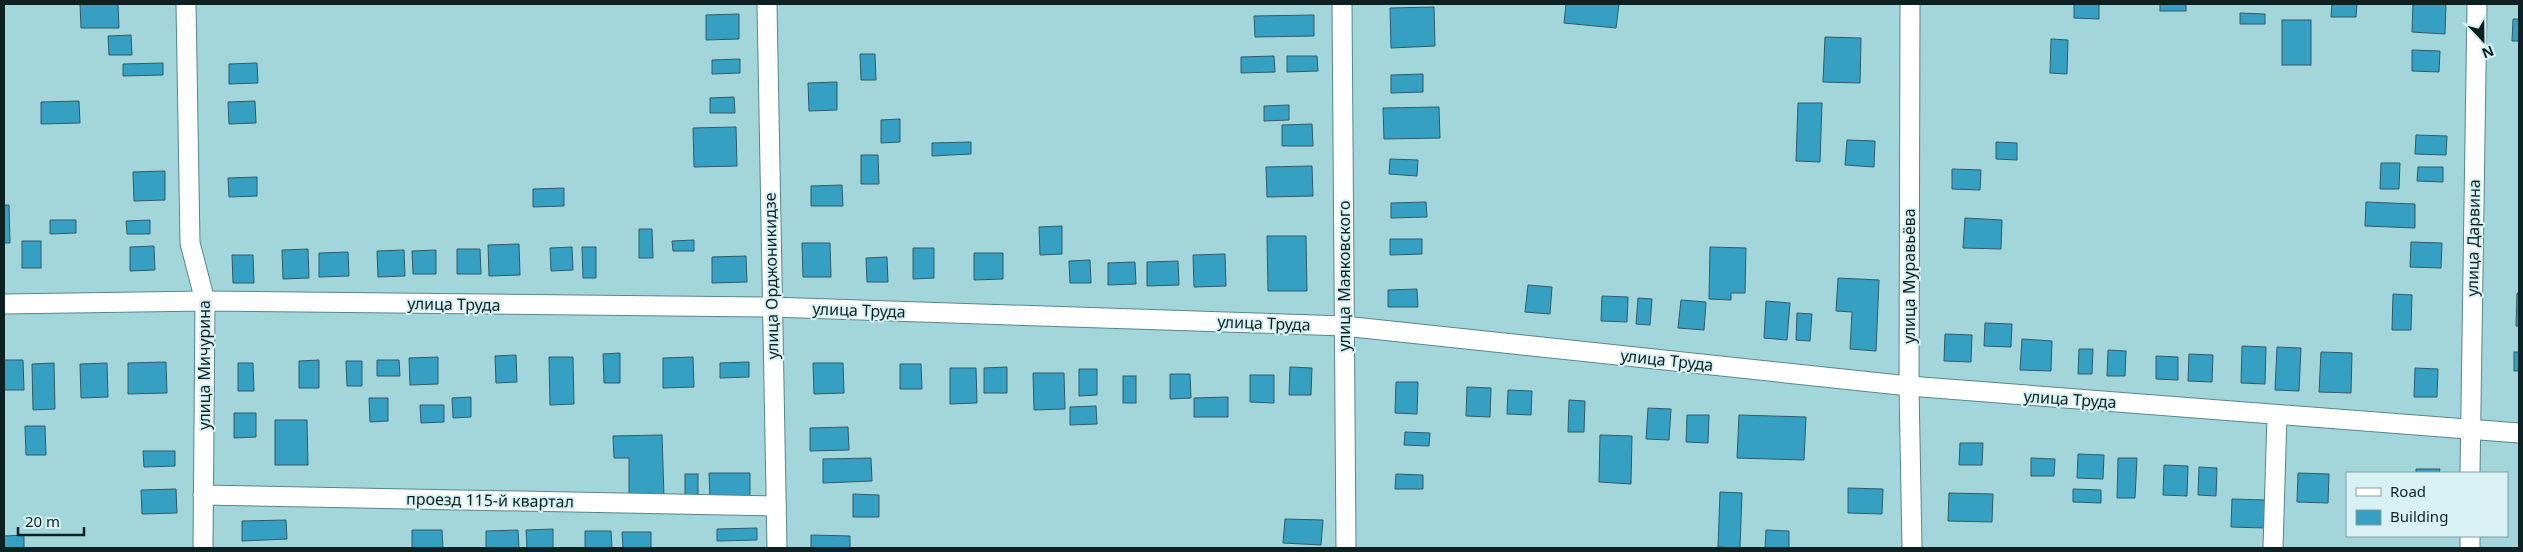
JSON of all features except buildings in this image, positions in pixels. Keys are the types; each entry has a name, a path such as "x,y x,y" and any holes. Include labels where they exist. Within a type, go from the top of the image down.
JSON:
{"street":[{"name":"улица Мичурина","path":"186,4 190,243 205,301 203,548"},
{"name":"улица Орджоникидзе","path":"767,4 771,307 777,548"},
{"name":"улица Маяковского","path":"1342,4 1346,548"},
{"name":"улица Муравьёва","path":"1910,4 1909,386 1912,548"},
{"name":"улица Дарвина","path":"2470,472 2469,429 2477,4"},
{"name":"улица Труда","path":"4,304 205,301 771,307 1344,326 1909,386 2519,433"},
{"path":"2273,548 2277,415"},
{"name":"проезд 115-й квартал","path":"204,495 776,506"}]}
